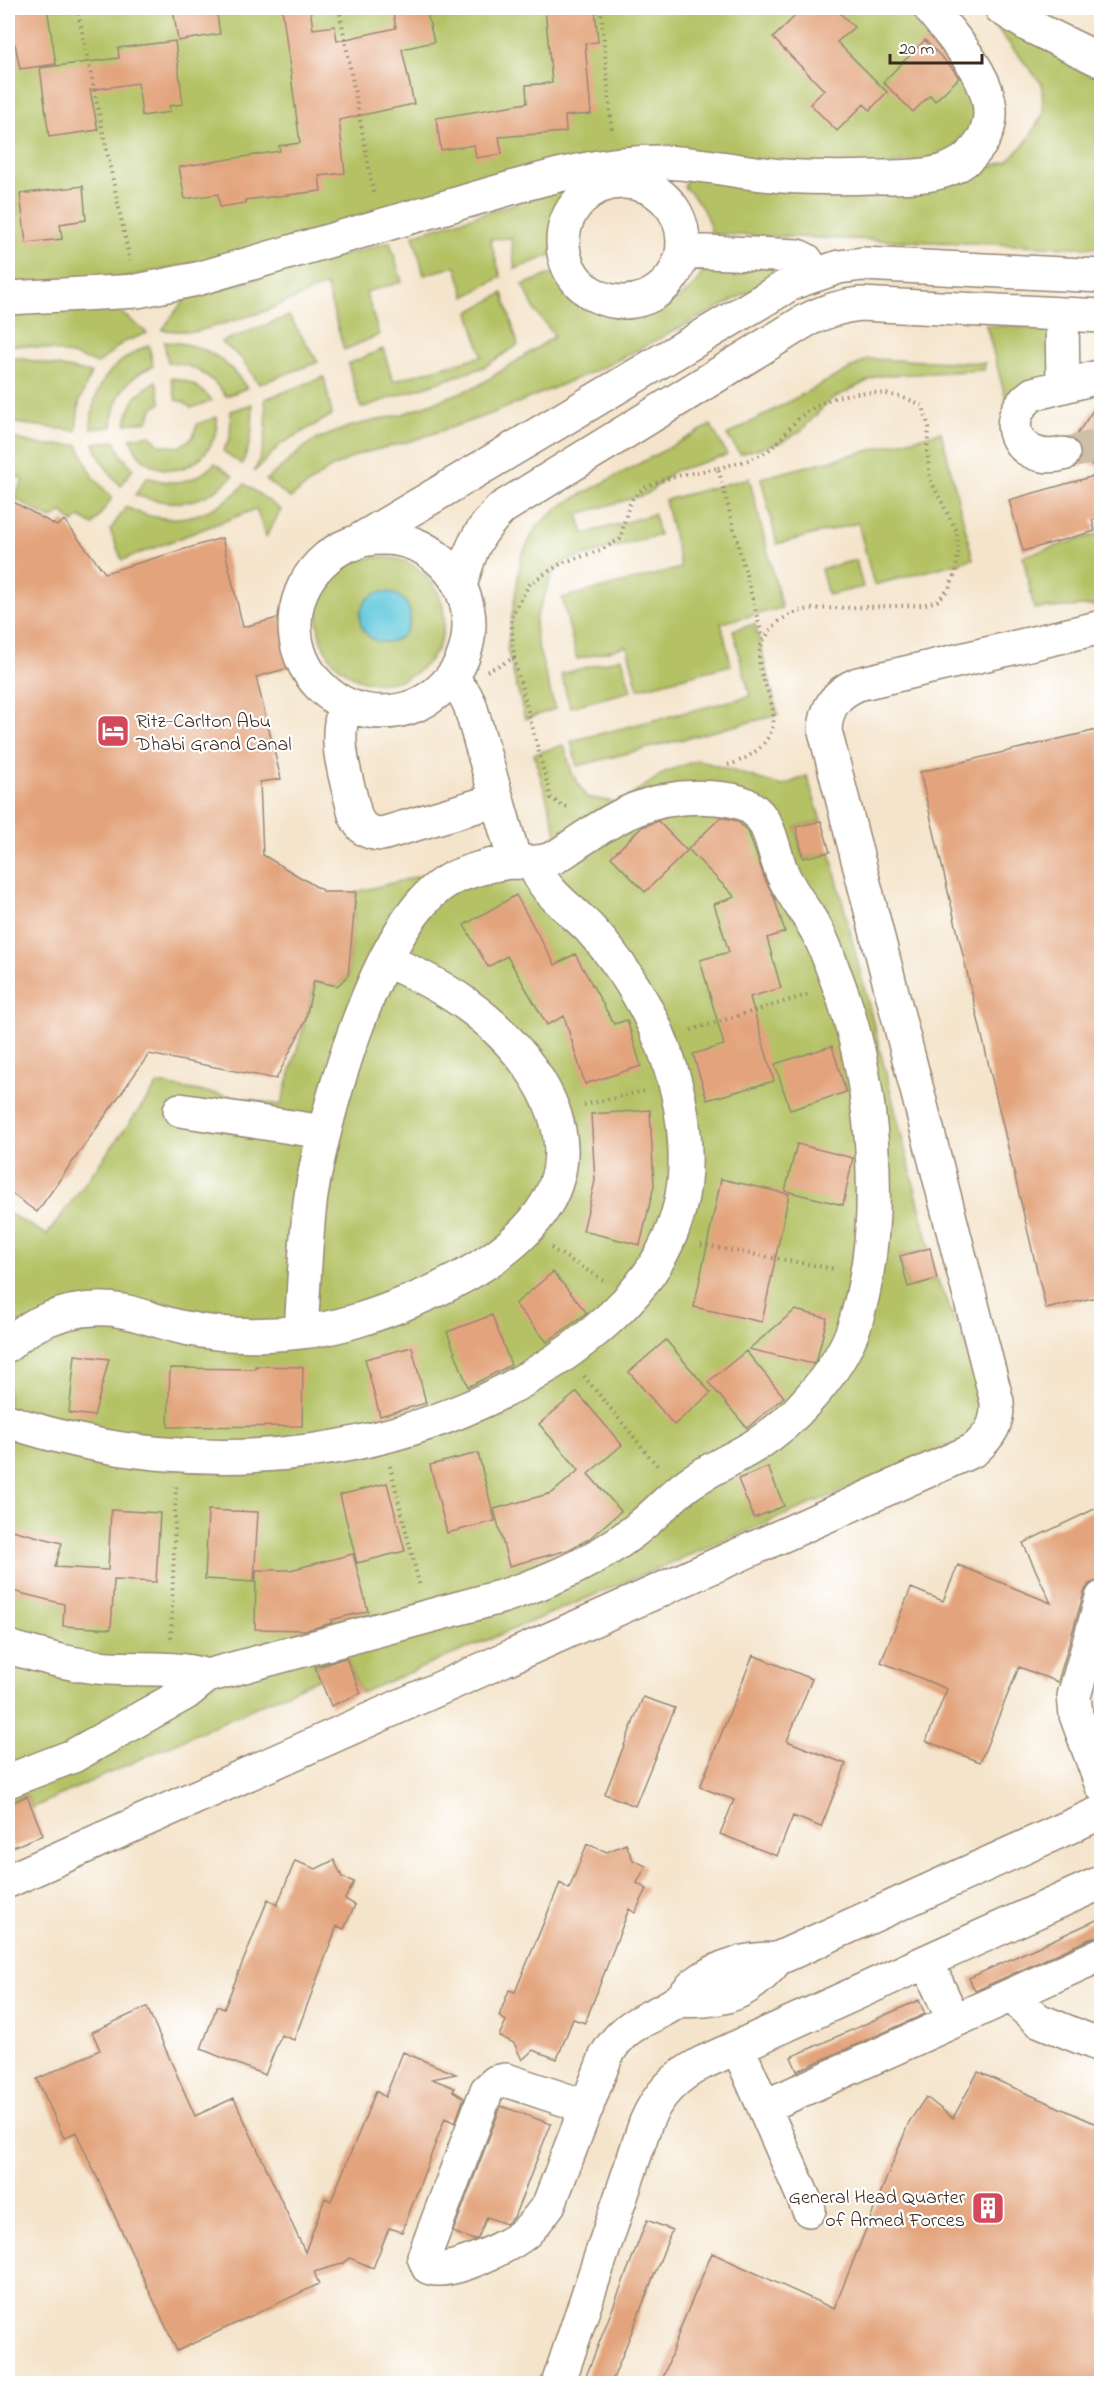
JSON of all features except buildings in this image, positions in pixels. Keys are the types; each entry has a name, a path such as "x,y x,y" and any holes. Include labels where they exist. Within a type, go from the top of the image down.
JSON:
{"lane":[{"path":"8,298 137,291 197,279 582,168 616,173 644,186 667,201 678,215 683,233 683,251 677,270 666,285 650,297 632,302 612,303 594,296 579,285 568,268 562,250 563,231 570,213 582,198 616,173 661,162 827,178 904,177 930,174 959,164 972,154 984,135 990,114 986,86 979,73 930,8"},
{"path":"1001,8 1030,26 1101,61"},
{"path":"683,251 798,256 811,266 815,274"},
{"path":"353,544 378,538 402,541 426,550 446,566 460,586 466,604 469,624 467,643 455,681 421,702 403,709 384,712 346,705 319,685 308,671 300,656 295,622 297,605 312,574 337,551 353,544 792,284 839,267 887,263 1089,276 1063,386"},
{"path":"460,586 471,547 502,508 805,321 841,306 870,304 1079,315"},
{"path":"725,323 744,358"},
{"path":"1063,454 1048,457 1026,450 1019,442 1015,431 1014,420 1017,410 1024,400 1033,394 1101,376"},
{"path":"8,1881 952,1460 974,1450 986,1440 996,1422 998,1402 825,732 826,718 837,696 847,688 858,684 1101,627"},
{"path":"8,1420 74,1440 117,1448 212,1456 304,1450 382,1437 428,1424 499,1395 566,1354 615,1315 648,1278 669,1239 680,1207 684,1179 683,1131 674,1084 660,1040 636,991 611,954 589,928 524,863 497,800 470,705 455,681"},
{"path":"346,705 341,716 339,741 355,815 359,826 370,833 382,834 497,800"},
{"path":"8,1781 73,1756 179,1698 207,1676 532,1587 578,1567 628,1536 707,1471 758,1444 805,1404 825,1380 842,1354 854,1326 870,1256 872,1180 868,1107 859,1057 840,986 819,935 785,880 768,828 759,815 744,803 699,797 650,803 603,824 556,857 493,866 453,877 431,892 410,916 385,960 366,1003 324,1132 308,1226 301,1332"},
{"path":"8,1345 30,1328 51,1318 73,1311 96,1309 119,1309 186,1328 240,1334 301,1332 357,1320 437,1290 476,1269 525,1233 545,1209 555,1188 560,1167 561,1145 555,1112 541,1084 525,1060 484,1017 440,986 385,960"},
{"path":"180,1110 324,1132"},
{"path":"1101,1598 1074,1696 1089,1710 1101,1786"},
{"path":"8,1647 68,1662 107,1668 170,1669 207,1676"},
{"path":"587,2107 506,2080 491,2085 487,2090 424,2257 428,2267 440,2271 502,2249 535,2223 549,2204 587,2107 606,2056 622,2033 632,2025 680,2000 716,2000 733,1995 758,1980 777,1959 1101,1812"},
{"path":"558,2384 653,2105 666,2088 683,2073 1101,1882"},
{"path":"764,2107 1101,1954"},
{"path":"927,1962 954,2022"},
{"path":"1015,1994 1022,2006 1038,2020 1101,2046"},
{"path":"738,2048 809,2210"}],"path":[{"path":"77,8 137,291"},
{"path":"339,8 380,226"},
{"path":"601,8 616,173"},
{"path":"573,807 564,807 551,798 514,658 512,617 530,583 562,563 601,550 620,539 633,498 644,489 667,479 718,468 764,453 815,405 836,396 857,392 908,399 923,406 929,428 927,452 930,479 957,532 956,572 950,589 937,601 922,605 809,609 791,613 772,627 763,639 758,654 759,668 773,723 767,740 754,753 730,765 719,767"},
{"path":"718,468 763,639"},
{"path":"455,681 514,658"},
{"path":"660,1040 840,986"},
{"path":"555,1112 674,1084"},
{"path":"525,1233 632,1297"},
{"path":"669,1239 866,1275"},
{"path":"566,1354 679,1492"},
{"path":"382,1437 427,1617"},
{"path":"170,1669 177,1454"}],"green space":[{"path":"8,8 924,8 975,68 990,148 880,167 678,160 380,226 8,301"},
{"path":"980,8 1005,8 1101,64 1101,248 712,234 702,208 684,187 689,173 948,180 1008,161 1027,141 1043,114 1042,84"},
{"path":"581,183 593,193 580,218 575,246 515,269 511,238 490,239 501,277 465,297 456,266 424,275 413,235"},
{"path":"390,242 402,282 366,292 379,335 344,350 326,285 263,312 195,332 162,330 185,299"},
{"path":"579,263 590,283 605,298 623,306 643,309 662,306 680,297 696,283 707,263 801,265 604,367 491,414 411,441 359,454 329,469 290,498 266,480 311,442 348,427 403,414 478,386 555,336 536,312 523,285"},
{"path":"503,293 518,345 484,367 361,408 348,364 383,349 393,381 482,356 469,312"},
{"path":"114,307 147,333 122,343 98,364 54,350 8,345 8,312"},
{"path":"289,316 318,362 259,384 241,358 221,342"},
{"path":"986,325 1058,329 1069,346 1014,429"},
{"path":"164,342 190,345 212,354 231,368 247,388 226,396 214,382 194,368 168,363"},
{"path":"149,345 153,366 135,376 123,390 115,406 112,427 91,429 95,400 106,377 124,360"},
{"path":"19,358 91,373 79,403 76,431 8,422 8,359"},
{"path":"868,359 985,363 984,370 877,376 830,400 801,431 782,442 740,454 727,435"},
{"path":"324,377 332,415 281,444 254,472 265,436 265,399"},
{"path":"171,378 194,385 212,401 191,408 184,402 176,400"},
{"path":"156,381 161,403 152,409 148,421 126,424 135,398"},
{"path":"252,404 251,435 242,464 223,451 230,438 231,411"},
{"path":"217,417 216,432 202,456 178,469 165,469 151,465 139,455 130,438 150,435 160,445 179,447 193,437 197,424"},
{"path":"711,425 727,455 674,471 647,494 578,514 584,534 654,514 659,535 566,561 552,575 535,621 536,639 555,709 525,719 507,649 521,557 537,526 564,504"},
{"path":"941,432 973,559 874,585 858,523 777,544 761,478"},
{"path":"8,437 42,445 78,445 93,477 112,498 93,525 80,517 73,523 62,512 51,519 14,498 23,480 8,470"},
{"path":"115,441 121,455 133,468 121,486 105,466 94,443"},
{"path":"215,463 233,476 222,486 199,499 175,503 135,495 147,477 174,482 183,481 200,475"},
{"path":"749,478 782,608 721,623 731,665 638,689 627,646 577,659 562,598 681,568 665,500"},
{"path":"245,484 281,510 266,537 256,509 122,560 110,530 126,507 142,514 158,517 189,516 219,505"},
{"path":"1101,533 1101,605 1034,609 1023,556"},
{"path":"381,557 405,562 426,575 439,596 444,620 439,644 426,665 405,678 381,683 357,678 336,665 323,644 318,620 323,596 336,575 357,562"},
{"path":"856,560 863,587 828,595 821,569"},
{"path":"755,624 778,715 577,766 571,741 750,696 733,630"},
{"path":"622,658 631,691 570,707 561,674"},
{"path":"564,745 572,773 586,797 620,803 665,772 698,760 782,786 807,776 821,821 796,827 803,858 830,852 930,1248 900,1256 908,1287 937,1279 991,1403 978,1434 361,1693 345,1655 316,1667 320,1678 32,1808 27,1796 8,1804 8,1213 47,1235 158,1084 281,1105 305,1022 314,981 337,986 348,976 356,892 559,841 534,754"}],"water":[{"path":"380,592 390,592 403,599 410,612 410,622 403,635 390,642 380,642 371,638 364,631 360,622 360,612 364,603 371,596"}],"tunnel":[{"path":"1063,454 1102,445"}],"place":[{"name":"Ritz-Carlton Abu Dhabi Grand Canal","path":"113,731"},
{"name":"General Head Quarter of Armed Forces","path":"988,2208"}]}
